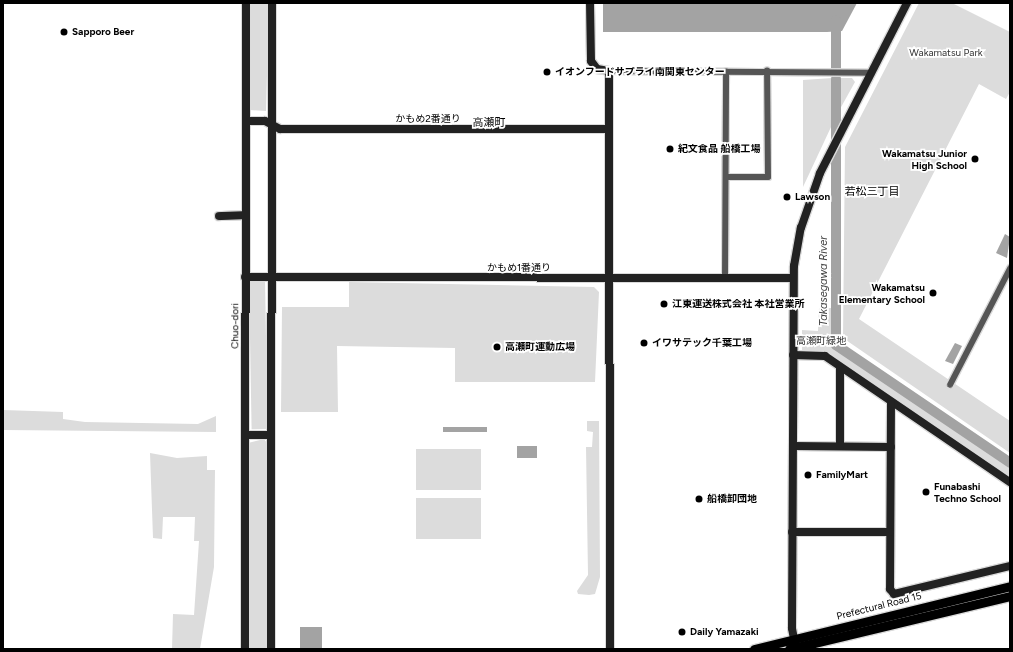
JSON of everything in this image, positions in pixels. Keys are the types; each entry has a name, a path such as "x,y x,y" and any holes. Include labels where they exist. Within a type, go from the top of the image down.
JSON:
{"main road":[{"name":"Prefectural Road 15","path":"792,647 1010,586"},
{"name":"Prefectural Road 15","path":"754,649 792,647 1010,596"}],"street":[{"name":"Chuo-dori","path":"245,649 246,3"},
{"path":"271,649 272,3"},
{"path":"590,3 591,61 597,69 609,71 832,71 871,73"},
{"path":"792,647 793,278 806,211 831,151 840,131 908,3"},
{"path":"609,71 610,649"},
{"path":"726,177 768,177 767,71"},
{"path":"725,278 726,72"},
{"name":"かもめ2番通り","path":"246,121 265,121 272,126 609,129"},
{"path":"220,216 245,215"},
{"path":"950,385 1010,269"},
{"name":"かもめ1番通り","path":"245,278 793,278"},
{"path":"793,355 825,356 840,368 1010,482"},
{"path":"840,368 840,446"},
{"path":"891,402 890,589 894,594 1010,566"},
{"path":"245,435 271,435"},
{"path":"793,446 891,447"},
{"path":"792,532 890,532"}],"green space":[{"path":"249,3 269,3 266,111 250,110"},
{"name":"Wakamatsu Park","path":"919,3 952,3 1010,32 1010,92 1006,99 979,84 859,319 1010,421 1010,453 843,338 845,147"},
{"path":"832,78 831,127 803,187 803,80"},
{"path":"840,78 852,78 855,82 840,109"},
{"path":"249,280 265,280 268,429 252,429"},
{"name":"高瀬町運動広場","path":"349,282 594,287 599,292 595,382 455,382 455,348 337,346 338,412 281,412 282,307 349,307"},
{"name":"高瀬町緑地","path":"819,308 831,308 832,346 1010,468 1010,478 829,353 802,350 802,330 818,331"},
{"path":"3,410 63,412 63,419 85,422 198,424 216,416 216,432 3,430"},
{"path":"587,421 599,421 600,577 595,594 589,595 578,594 577,591 588,575 586,447 592,447 593,432 587,431"},
{"path":"264,439 267,443 267,649 248,649 248,443"},
{"path":"416,449 481,449 481,490 416,490"},
{"path":"150,453 177,458 207,456 207,470 215,470 214,567 200,649 172,649 173,614 194,615 199,541 194,541 195,517 163,517 162,539 153,538"},
{"path":"416,498 481,498 481,539 416,539"}],"shaded area":[{"path":"603,3 857,3 842,31 603,32"},
{"path":"1005,234 1010,237 1007,258 996,253"},
{"path":"955,343 962,346 953,364 945,361"},
{"path":"443,427 487,427 487,432 443,432"},
{"path":"517,446 537,446 537,458 517,458"},
{"path":"300,627 322,627 322,649 300,649"}],"waterway":[{"name":"Takasegawa River","path":"836,20 836,74"},
{"name":"Takasegawa River","path":"836,79 836,345 1010,463"}],"place":[{"name":"Sapporo Beer","path":"64,32"},
{"name":"イオンフードサプライ南関東センター","path":"547,72"},
{"name":"紀文食品 船橋工場","path":"670,149"},
{"name":"Wakamatsu Junior High School","path":"975,159"},
{"name":"Lawson","path":"787,197"},
{"name":"Wakamatsu Elementary School","path":"933,293"},
{"name":"江東運送株式会社 本社営業所","path":"664,304"},
{"name":"イワサテック千葉工場","path":"644,343"},
{"name":"高瀬町運動広場","path":"497,347"},
{"name":"FamilyMart","path":"808,475"},
{"name":"Funabashi Techno School","path":"926,492"},
{"name":"船橋卸団地","path":"699,499"},
{"name":"Daily Yamazaki","path":"682,632"}],"district":[{"name":"高瀬町","path":"489,123"},
{"name":"若松三丁目","path":"872,192"}]}
